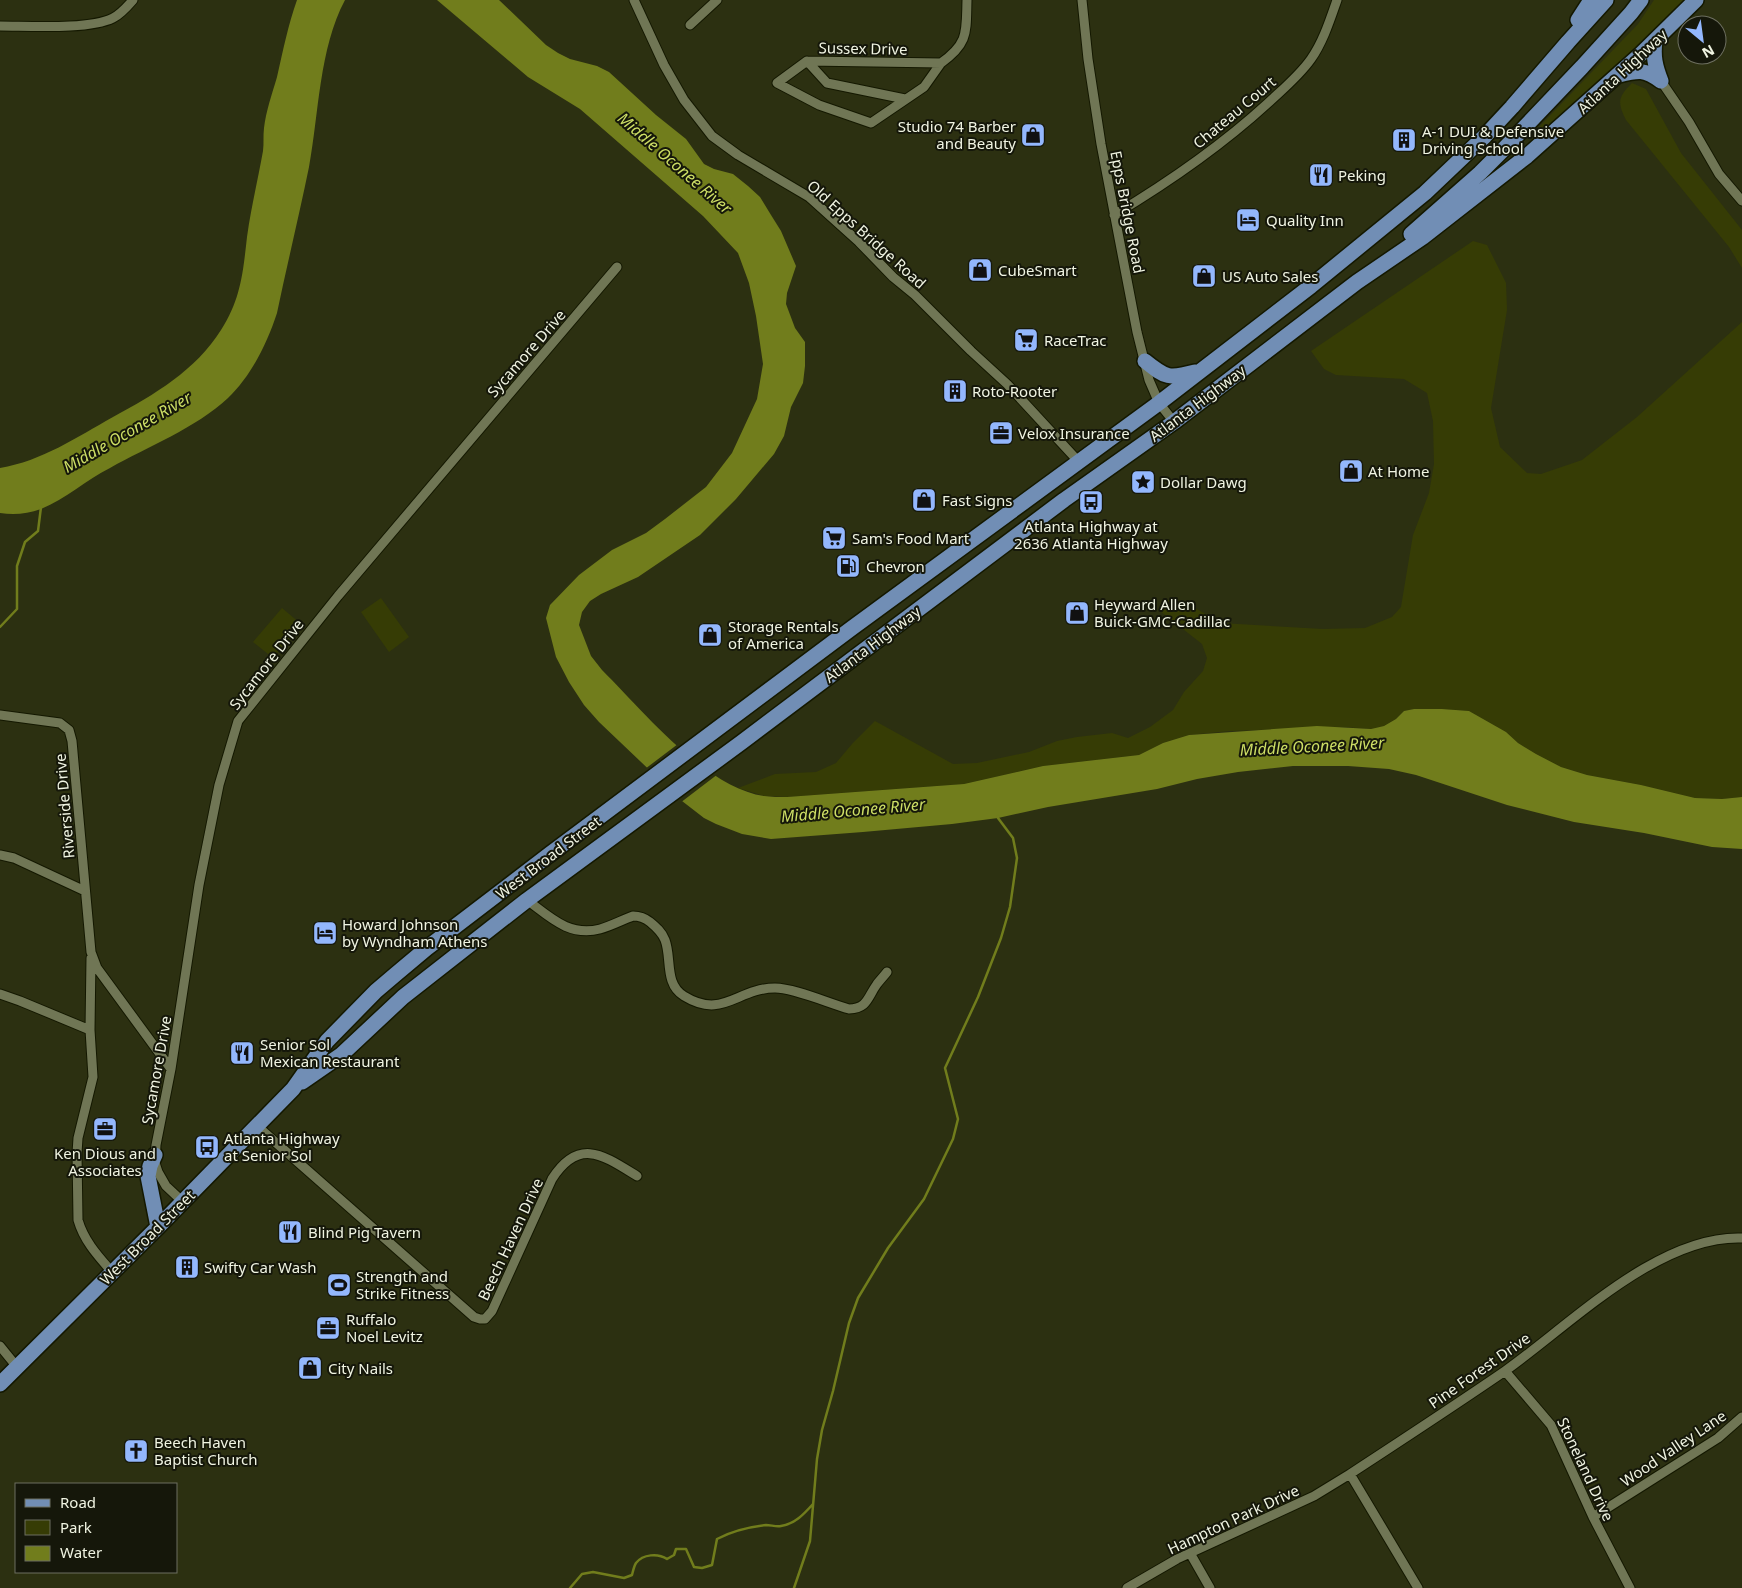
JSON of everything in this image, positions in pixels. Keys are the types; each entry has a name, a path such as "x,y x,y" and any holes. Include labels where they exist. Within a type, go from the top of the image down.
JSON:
{"main road":[{"path":"1568,42 1581,14 1591,0"},
{"name":"Atlanta Highway","path":"681,756 1159,403 1311,286 1425,193 1512,107 1606,0"},
{"path":"1358,282 1480,173 1632,13 1640,0"},
{"name":"Atlanta Highway","path":"682,786 1064,500 1174,422 1358,282 1423,237 1527,156 1618,75 1696,0"},
{"path":"1655,40 1653,56 1655,67 1661,80"},
{"path":"1618,75 1639,70 1661,80"},
{"path":"1145,361 1158,371 1172,377 1201,371"},
{"name":"West Broad Street","path":"0,1384 293,1089 327,1041 369,998 444,935 681,756"},
{"name":"West Broad Street","path":"293,1089 341,1055 403,997 458,953 682,786"},
{"path":"444,935 458,953"},
{"path":"155,1155 148,1176 158,1226"}],"street":[{"path":"0,26 75,26 102,22 120,14 133,0"},
{"name":"Old Epps Bridge Road","path":"634,0 664,65 684,100 708,132 738,155 809,197 859,242 893,277 916,295 1007,384 1079,462"},
{"path":"690,25 717,0"},
{"name":"Sussex Drive","path":"941,63 807,61 777,83 819,105 871,123 924,86 941,63 956,52 966,33 967,0"},
{"name":"Epps Bridge Road","path":"1082,0 1088,59 1114,215 1132,308 1149,380 1159,403 1174,422"},
{"name":"Chateau Court","path":"1114,215 1138,201 1223,142 1290,83 1318,48 1337,0"},
{"path":"807,61 827,83 905,99"},
{"path":"1661,80 1689,122 1719,174 1742,201"},
{"name":"Sycamore Drive","path":"182,1201 162,1180 158,1172 155,1155 171,1069 199,885 219,786 238,721 338,596 617,267"},
{"name":"Riverside Drive","path":"0,714 60,723 69,730 72,741 91,952 90,1030 93,1077 76,1154 78,1220 86,1241 112,1272"},
{"path":"0,855 14,858 85,891"},
{"path":"527,900 555,922 574,930 600,929 633,916 648,920 665,938 672,980 676,990 685,997 702,1005 709,1006 723,1003 750,992 777,988 848,1009 857,1009 866,1003 876,985 887,972"},
{"name":"Riverside Drive","path":"91,952 97,968 171,1069"},
{"path":"0,994 90,1030"},
{"name":"Beech Haven Drive","path":"257,1126 467,1310 480,1319 485,1319 492,1311 552,1179 564,1164 580,1153 588,1152 608,1158 637,1176"},
{"name":"Pine Forest Drive","path":"1350,1474 1505,1371 1622,1282 1671,1255 1700,1243 1742,1238"},
{"path":"0,1346 16,1367"},
{"name":"Stoneland Drive","path":"1505,1371 1552,1425 1593,1517 1630,1588"},
{"name":"Wood Valley Lane","path":"1593,1517 1718,1438 1742,1417"},
{"path":"1350,1474 1418,1588"},
{"name":"Hampton Park Drive","path":"1127,1588 1190,1553 1314,1496 1350,1474"},
{"path":"1190,1553 1210,1588"}],"green space":[{"path":"1654,0 1686,0 1652,35 1544,134 1539,132 1539,127 1638,24"},
{"path":"1632,83 1646,89 1681,153 1742,230 1742,268 1729,247 1626,120 1621,109 1620,100"},
{"path":"1473,241 1487,245 1506,283 1507,310 1491,408 1500,447 1527,473 1541,474 1582,460 1637,417 1742,322 1742,797 1722,799 1695,798 1587,775 1561,767 1536,754 1518,743 1506,732 1469,711 1442,709 1404,711 1396,719 1384,726 1371,729 1344,727 1230,731 1189,735 1163,743 1139,755 1043,766 964,784 787,797 764,796 738,788 775,774 816,772 836,763 875,721 953,764 977,763 1029,752 1057,741 1077,737 1112,733 1128,738 1150,727 1173,710 1184,692 1203,671 1207,658 1202,644 1160,611 1168,600 1183,601 1221,623 1323,629 1365,628 1392,617 1401,607 1413,535 1429,493 1434,464 1433,421 1427,393 1404,379 1336,375 1324,369 1311,351"},
{"path":"381,598 409,637 389,652 361,612"},
{"path":"282,608 301,624 273,658 253,642"}],"water":[{"name":"Middle Oconee River","path":"297,0 345,0 336,19 325,60 309,167 277,313 251,370 228,398 186,428 101,473 50,505 26,513 0,513 0,468 15,465 45,454 159,390 187,369 199,357 211,344 228,319 240,285 263,151 266,115"},
{"name":"Middle Oconee River","path":"437,0 499,0 546,45 558,53 609,72 656,115 686,139 704,164 733,174 760,197 781,231 796,266 787,293 786,304 795,328 805,342 805,366 803,383 791,407 784,436 774,454 736,499 700,535 638,577 590,601 582,612 579,625 591,656 602,670 676,745 720,779 742,790 764,796 778,797 964,784 1043,766 1139,755 1163,743 1189,735 1317,726 1371,729 1384,726 1396,719 1404,711 1442,709 1469,711 1506,732 1518,743 1536,754 1561,767 1587,775 1695,798 1722,799 1742,797 1742,849 1712,847 1644,833 1574,822 1507,805 1416,775 1389,769 1348,766 1293,766 1238,772 998,818 863,832 771,839 742,834 704,818 682,801 599,722 584,705 556,657 546,618 550,605 579,575 612,550 646,533 706,487 732,453 757,399 763,364 749,283 738,253 703,216 580,109 528,77"}],"pier":[{"path":"678,744 718,774 680,803 645,769"}],"waterway":[{"path":"0,627 17,609 17,566 25,542 38,531 41,507"},
{"path":"794,1588 810,1541 817,1459 822,1430 849,1323 858,1298 888,1248 924,1199 953,1139 958,1119 945,1068 978,997 1001,938 1010,907 1017,858 1013,838 998,816"},
{"path":"570,1588 582,1574 593,1572 624,1578 632,1575 634,1567 639,1560 655,1555 667,1559 674,1555 676,1549 686,1549 694,1567 702,1568 712,1565 717,1539 753,1527 786,1525 799,1518 813,1504"}],"place":[{"name":"Studio 74 Barber and Beauty","path":"1033,135"},
{"name":"A-1 DUI & Defensive Driving School","path":"1404,140"},
{"name":"Peking","path":"1321,175"},
{"name":"Quality Inn","path":"1248,220"},
{"name":"CubeSmart","path":"980,270"},
{"name":"US Auto Sales","path":"1204,276"},
{"name":"RaceTrac","path":"1026,340"},
{"name":"Roto-Rooter","path":"955,391"},
{"name":"Velox Insurance","path":"1001,433"},
{"name":"At Home","path":"1351,471"},
{"name":"Dollar Dawg","path":"1143,482"},
{"name":"Fast Signs","path":"924,500"},
{"name":"Atlanta Highway at 2636 Atlanta Highway","path":"1091,502"},
{"name":"Sam's Food Mart","path":"834,538"},
{"name":"Chevron","path":"848,566"},
{"name":"Heyward Allen Buick-GMC-Cadillac","path":"1077,613"},
{"name":"Storage Rentals of America","path":"710,635"},
{"name":"Howard Johnson by Wyndham Athens","path":"325,933"},
{"name":"Senior Sol Mexican Restaurant","path":"242,1053"},
{"name":"Ken Dious and Associates","path":"105,1129"},
{"name":"Atlanta Highway at Senior Sol","path":"207,1147"},
{"name":"Blind Pig Tavern","path":"290,1232"},
{"name":"Swifty Car Wash","path":"187,1267"},
{"name":"Strength and Strike Fitness","path":"339,1285"},
{"name":"Ruffalo Noel Levitz","path":"328,1328"},
{"name":"City Nails","path":"310,1368"},
{"name":"Beech Haven Baptist Church","path":"136,1451"}]}
